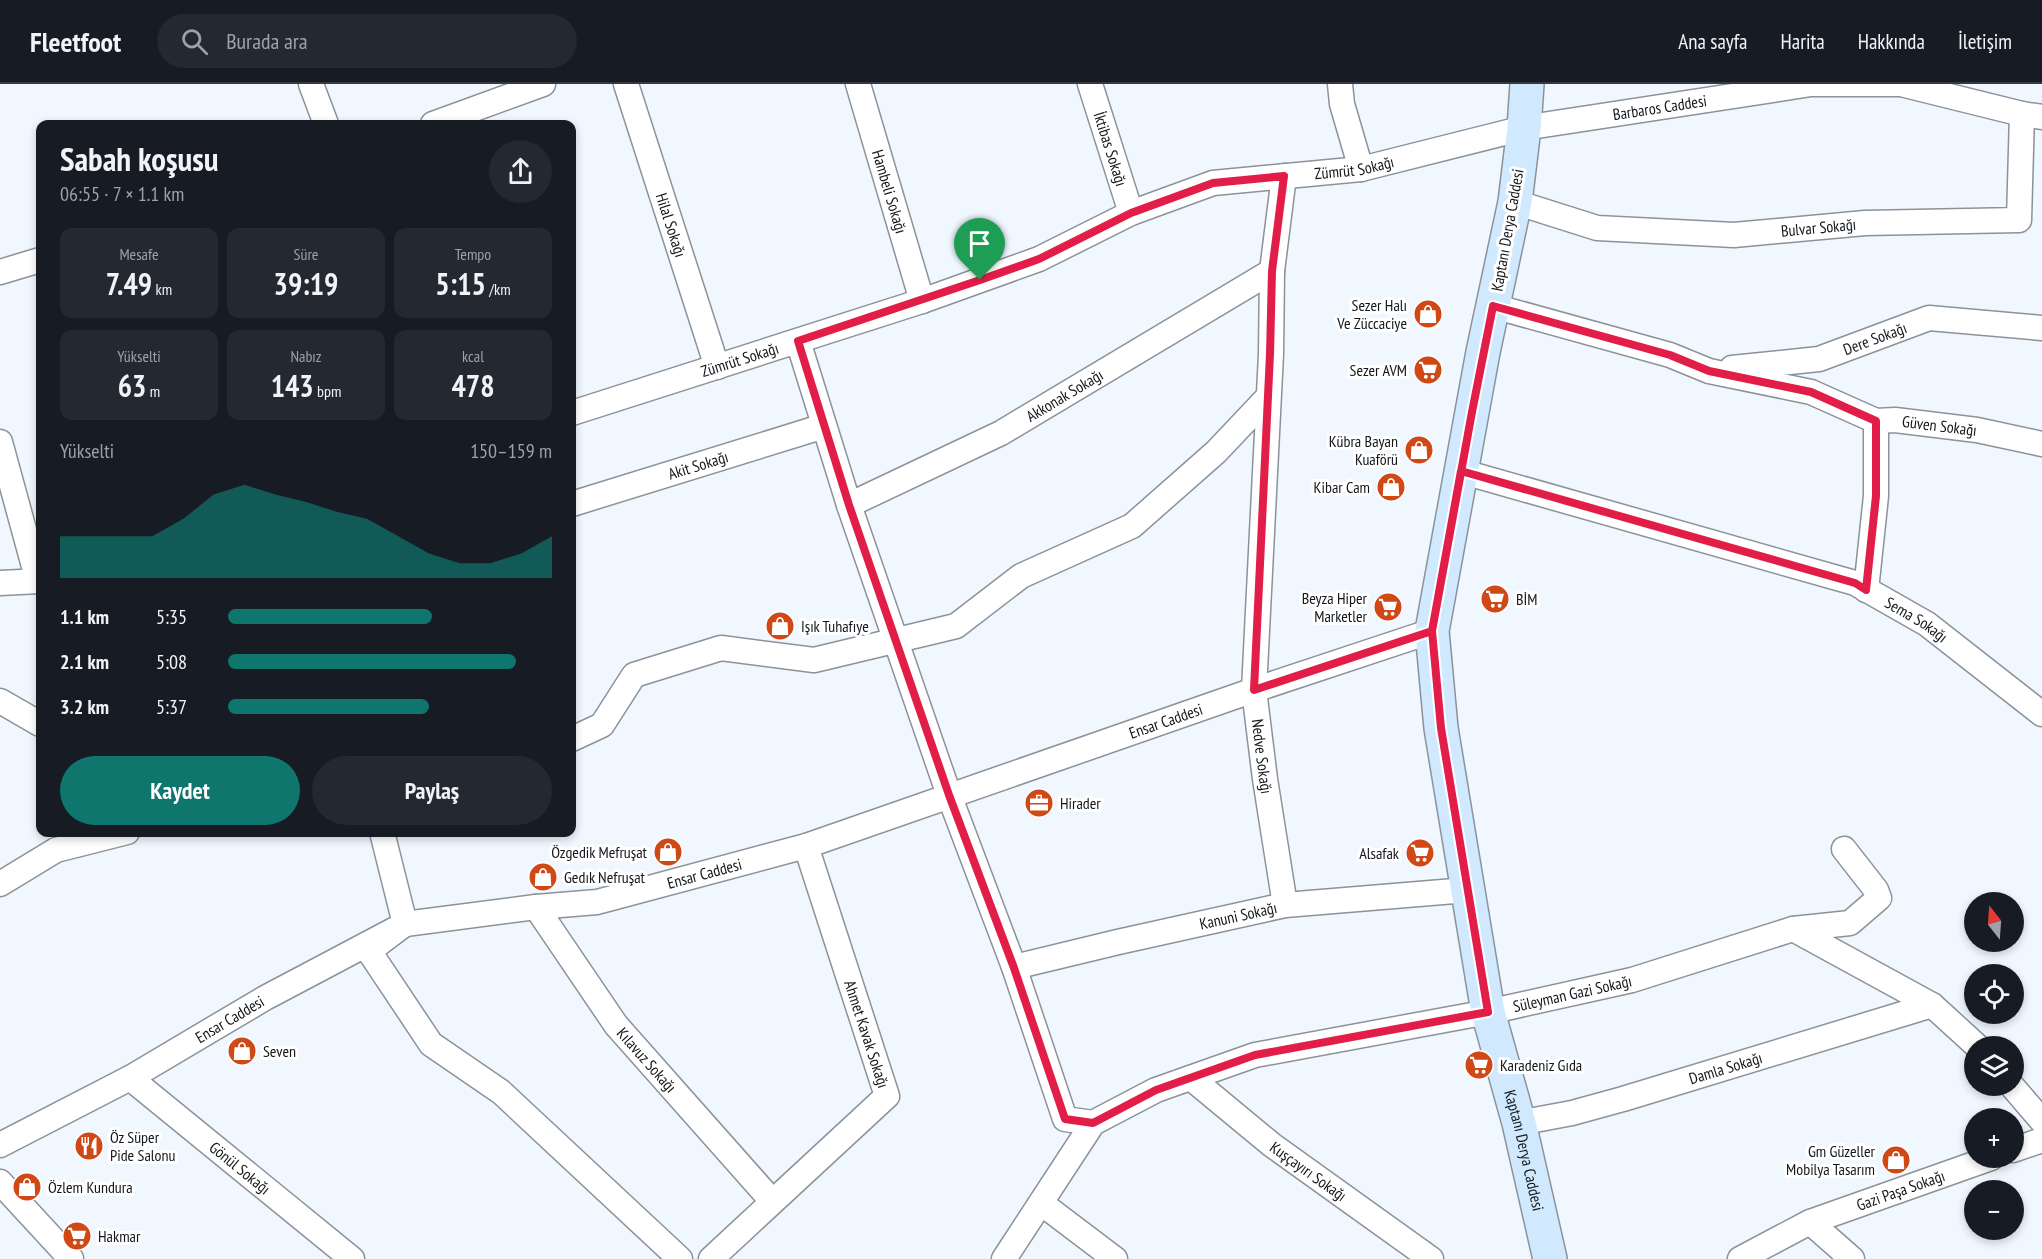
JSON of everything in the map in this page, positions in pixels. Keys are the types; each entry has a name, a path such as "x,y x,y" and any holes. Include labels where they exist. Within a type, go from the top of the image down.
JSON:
{"street":[{"path":"311,84 324,120"},
{"path":"444,120 543,84"},
{"name":"Hilal Sokağı","path":"626,84 717,367"},
{"name":"Hambeli Sokağı","path":"858,84 922,301"},
{"name":"İktibas Sokağı","path":"1090,84 1131,213"},
{"path":"1340,84 1342,104 1361,169"},
{"name":"Kaptanı Derya Caddesi","path":"1527,84 1515,202 1461,471 1432,631 1441,728 1488,1012 1519,1123 1550,1259"},
{"name":"Barbaros Caddesi","path":"1524,128 1811,84 1901,84 2032,116"},
{"name":"Bulvar Sokağı","path":"1515,202 1597,228 1734,235 1865,223 2019,219 2032,116"},
{"name":"Zümrüt Sokağı","path":"576,412 922,301 1039,259 1131,213 1213,183 1361,169 1524,128"},
{"name":"Nedve Sokağı","path":"1284,176 1272,271 1254,690 1265,779 1285,905"},
{"path":"0,272 36,261"},
{"name":"Akkonak Sokağı","path":"849,505 1001,433 1272,271"},
{"name":"Güven Sokağı","path":"1493,306 1670,355 1709,371 1811,392 1876,421 1895,420 1977,430 2042,444"},
{"name":"Dere Sokağı","path":"1709,371 1819,359 1929,318 2042,328"},
{"path":"798,341 849,505 898,641 949,795 1014,968 1065,1119 1093,1123"},
{"path":"576,737 602,725 634,675 721,648 814,660 956,626 1021,576 1132,526 1216,452 1268,397"},
{"path":"1866,590 1876,496 1876,421"},
{"name":"Akit Sokağı","path":"576,503 824,426"},
{"path":"0,442 5,472 36,571"},
{"name":"Sema Sokağı","path":"1461,471 1855,583 1927,624 2042,714"},
{"path":"0,583 36,581"},
{"name":"Ensar Caddesi","path":"0,1145 130,1078 265,998 405,924 536,907 597,902 806,846 1254,690 1432,631"},
{"path":"0,701 36,722"},
{"path":"0,884 56,850 107,837"},
{"path":"382,837 405,924 369,951 431,1044 501,1092 680,1259"},
{"name":"Ahmet Kavak Sokağı","path":"711,1259 887,1096 806,846"},
{"name":"Süleyman Gazi Sokağı","path":"1005,1259 1093,1123 1156,1090 1255,1055 1488,1012 1632,980 1793,929 1850,923 1879,898 1876,890 1844,849"},
{"name":"Kanuni Sokağı","path":"1014,968 1285,905 1467,890"},
{"name":"Kılavuz Sokağı","path":"536,907 616,1025 772,1201"},
{"path":"1793,929 1932,1005 1966,1036"},
{"name":"Damla Sokağı","path":"1519,1123 1572,1113 1623,1099 1932,1005"},
{"name":"Gönül Sokağı","path":"130,1078 352,1259"},
{"name":"Kuşçayırı Sokağı","path":"1191,1078 1272,1145 1431,1259"},
{"path":"2021,1096 2042,1121"},
{"path":"2024,1146 2042,1140"},
{"name":"Gazi Paşa Sokağı","path":"1740,1259 1810,1222 1964,1168"},
{"path":"0,1182 71,1259"},
{"path":"1041,1203 1115,1259"},
{"path":"1810,1222 1852,1259"}],"place":[{"name":"Sezer Halı Ve Züccaciye","path":"1428,314"},
{"name":"Sezer AVM","path":"1428,370"},
{"name":"Kübra Bayan Kuaförü","path":"1419,450"},
{"name":"Kibar Cam","path":"1391,487"},
{"name":"BİM","path":"1495,599"},
{"name":"Beyza Hiper Marketler","path":"1388,607"},
{"name":"Işık Tuhafıye","path":"780,626"},
{"name":"Hirader","path":"1039,803"},
{"name":"Özgedik Mefruşat","path":"668,852"},
{"name":"Alsafak","path":"1420,853"},
{"name":"Gedık Nefruşat","path":"543,877"},
{"name":"Seven","path":"242,1051"},
{"name":"Karadeniz Gıda","path":"1479,1065"},
{"name":"Öz Süper Pide Salonu","path":"89,1146"},
{"name":"Gm Güzeller Mobilya Tasarım","path":"1896,1160"},
{"name":"Özlem Kundura","path":"27,1187"},
{"name":"Hakmar","path":"77,1236"}],"route":[{"path":"980,280 798,341 849,505 898,641 949,795 1014,968 1065,1119 1093,1123 1156,1090 1255,1055 1488,1012 1441,728 1432,631 1461,471 1483,352 1493,306 1670,355 1709,371 1811,392 1876,421 1876,496 1866,590 1855,583 1461,471 1446,551 1432,631 1254,690 1272,271 1284,176 1213,183 1131,213 1039,259 980,280"}]}
